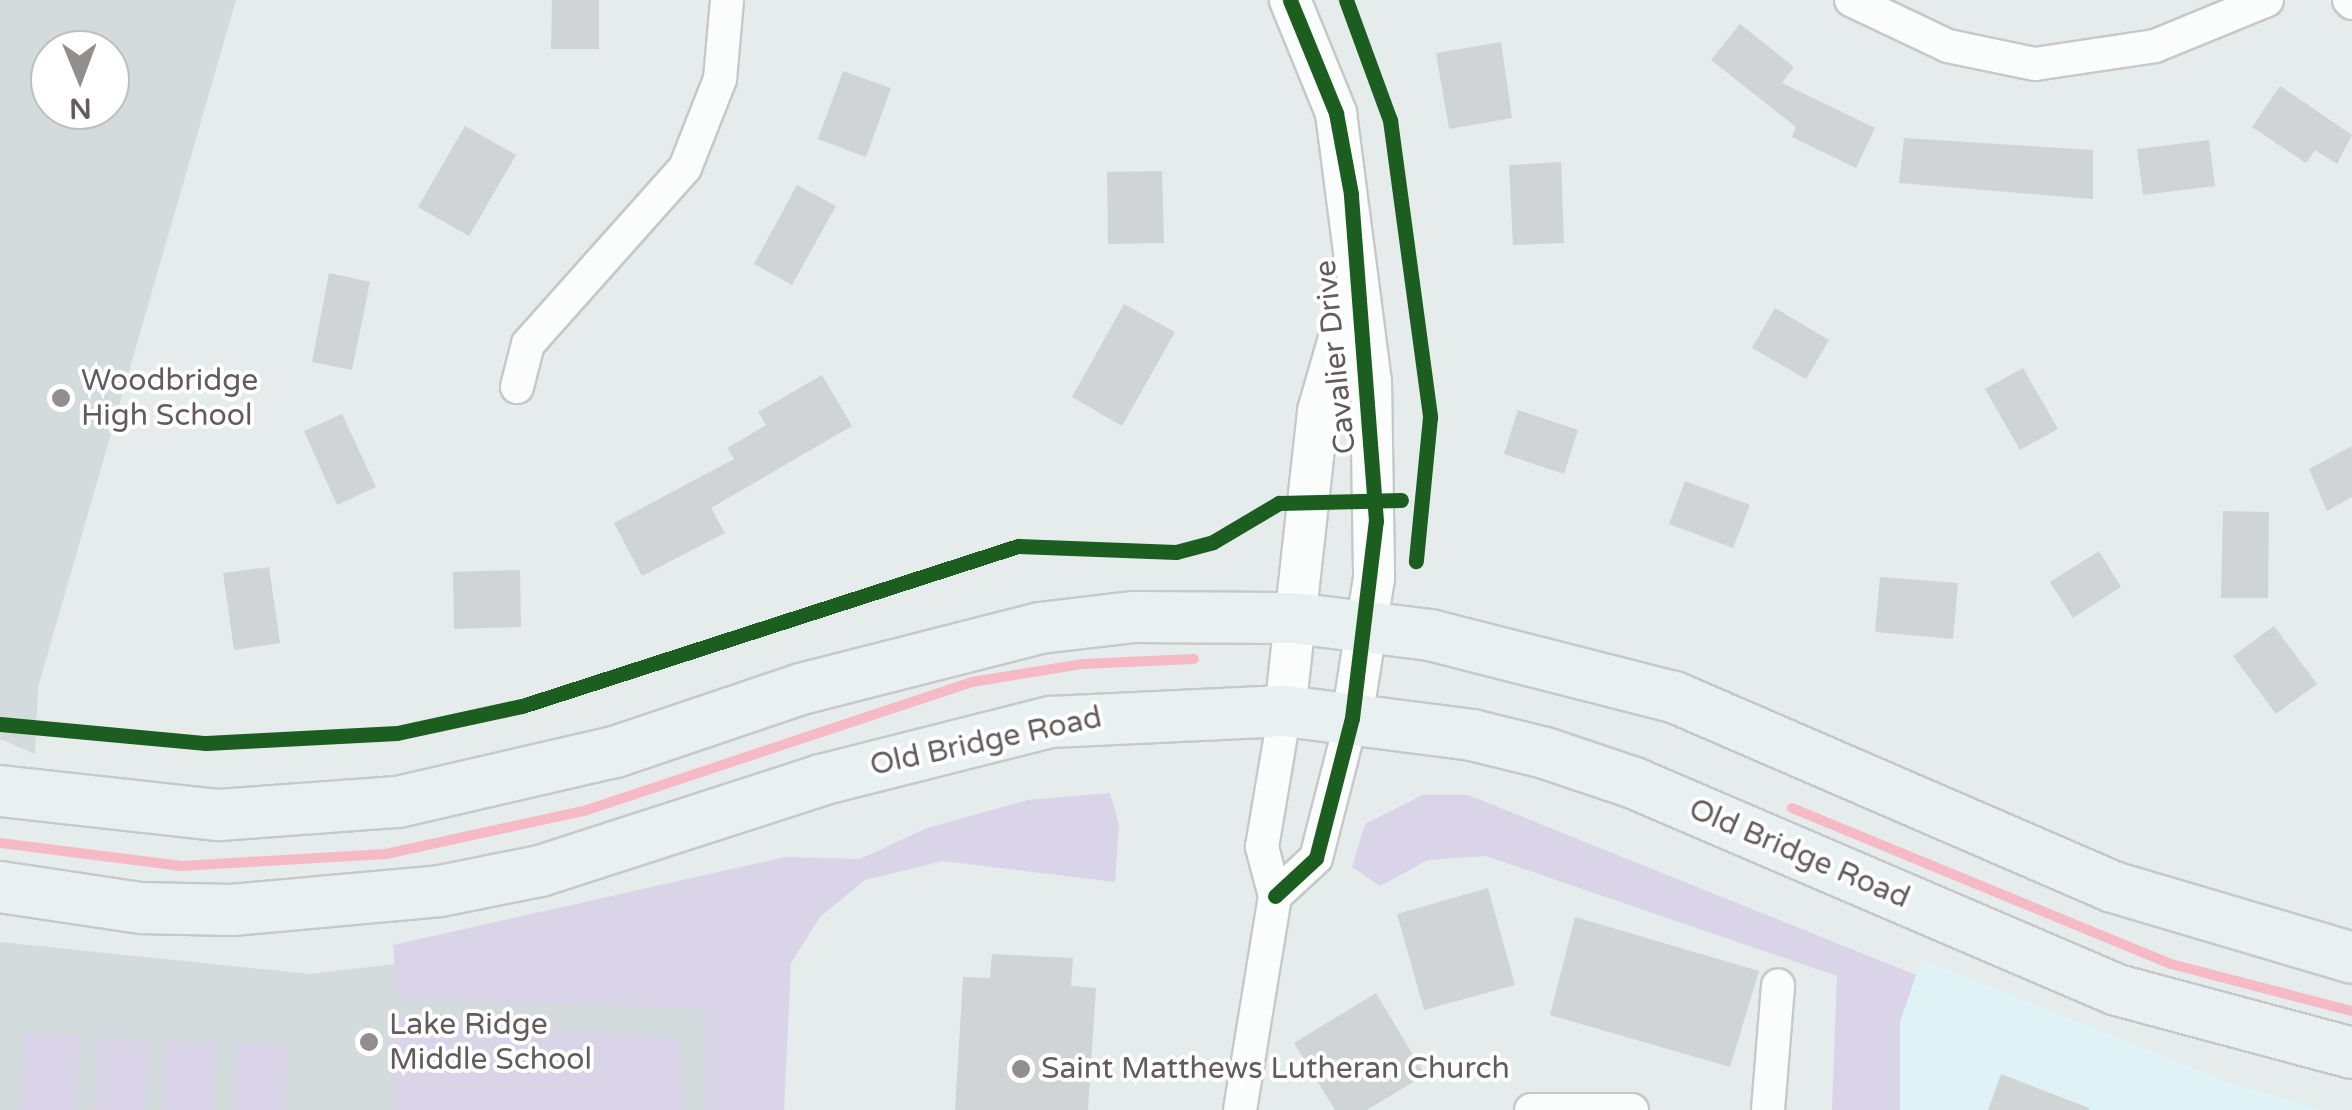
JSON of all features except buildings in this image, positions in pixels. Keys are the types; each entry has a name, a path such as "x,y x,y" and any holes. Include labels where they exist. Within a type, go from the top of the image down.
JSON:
{"main road":[{"path":"0,791 218,815 398,802 615,752 801,689 1040,628 1134,617 1293,618 1368,626 1545,660 1708,708 2113,888 2352,958"},
{"name":"Old Bridge Road","path":"0,887 141,908 232,910 440,891 556,866 820,780 1050,722 1285,711 1352,718 1545,753 1634,783 2117,990 2352,1053"}],"street":[{"path":"517,387 528,344 685,168 720,79 727,0"},
{"name":"Cavalier Drive","path":"1290,0 1336,113 1351,194 1354,290 1374,441 1368,626 1352,718"},
{"path":"1851,0 1948,46 2035,64 2155,46 2267,0"},
{"name":"Cavalier Drive","path":"1285,711 1323,381 1354,290"},
{"path":"1240,1110 1275,896 1262,847 1285,711"},
{"path":"1275,896 1316,858 1352,718"},
{"path":"1768,1110 1778,985"},
{"path":"1532,1110 1632,1110"}],"shaded area":[{"name":"Woodbridge High School","path":"0,0 236,0 38,687 35,754 0,739"},
{"path":"1110,793 1119,825 1115,882 943,861 865,880 820,917 791,963 784,1110 706,1110 704,1009 397,999 393,945 785,857 860,859 927,828 1028,800"},
{"path":"1423,795 1468,795 1916,975 1900,1022 1900,1110 1832,1110 1837,976 1486,856 1428,860 1380,886 1352,867 1365,824"},
{"name":"Lake Ridge Middle School","path":"735,914 740,1110 0,1110 0,942 310,974 615,938"},
{"path":"1922,959 2228,1082 2324,1110 1900,1110 1900,1022"},
{"path":"388,1017 680,1039 683,1110 395,1110"},
{"path":"25,1033 80,1036 76,1110 21,1110"},
{"path":"97,1039 148,1040 146,1110 95,1110"},
{"path":"165,1041 215,1043 213,1110 163,1110"},
{"path":"238,1043 288,1046 285,1110 234,1110"}],"waterway":[{"path":"0,843 182,866 386,854 584,811 972,682 1082,664 1194,659"},
{"path":"1792,808 2171,964 2352,1011"}],"cycle path":[{"path":"1275,896 1316,858 1352,718 1376,521 1351,194 1336,113 1290,0"},
{"path":"1346,0 1390,120 1430,417 1416,561"},
{"path":"0,724 206,743 397,733 522,706 1018,546 1176,552 1213,542 1279,503 1401,500"}],"place":[{"name":"Woodbridge High School","path":"61,398"},
{"name":"Lake Ridge Middle School","path":"369,1042"},
{"name":"Saint Matthews Lutheran Church","path":"1021,1069"}]}
